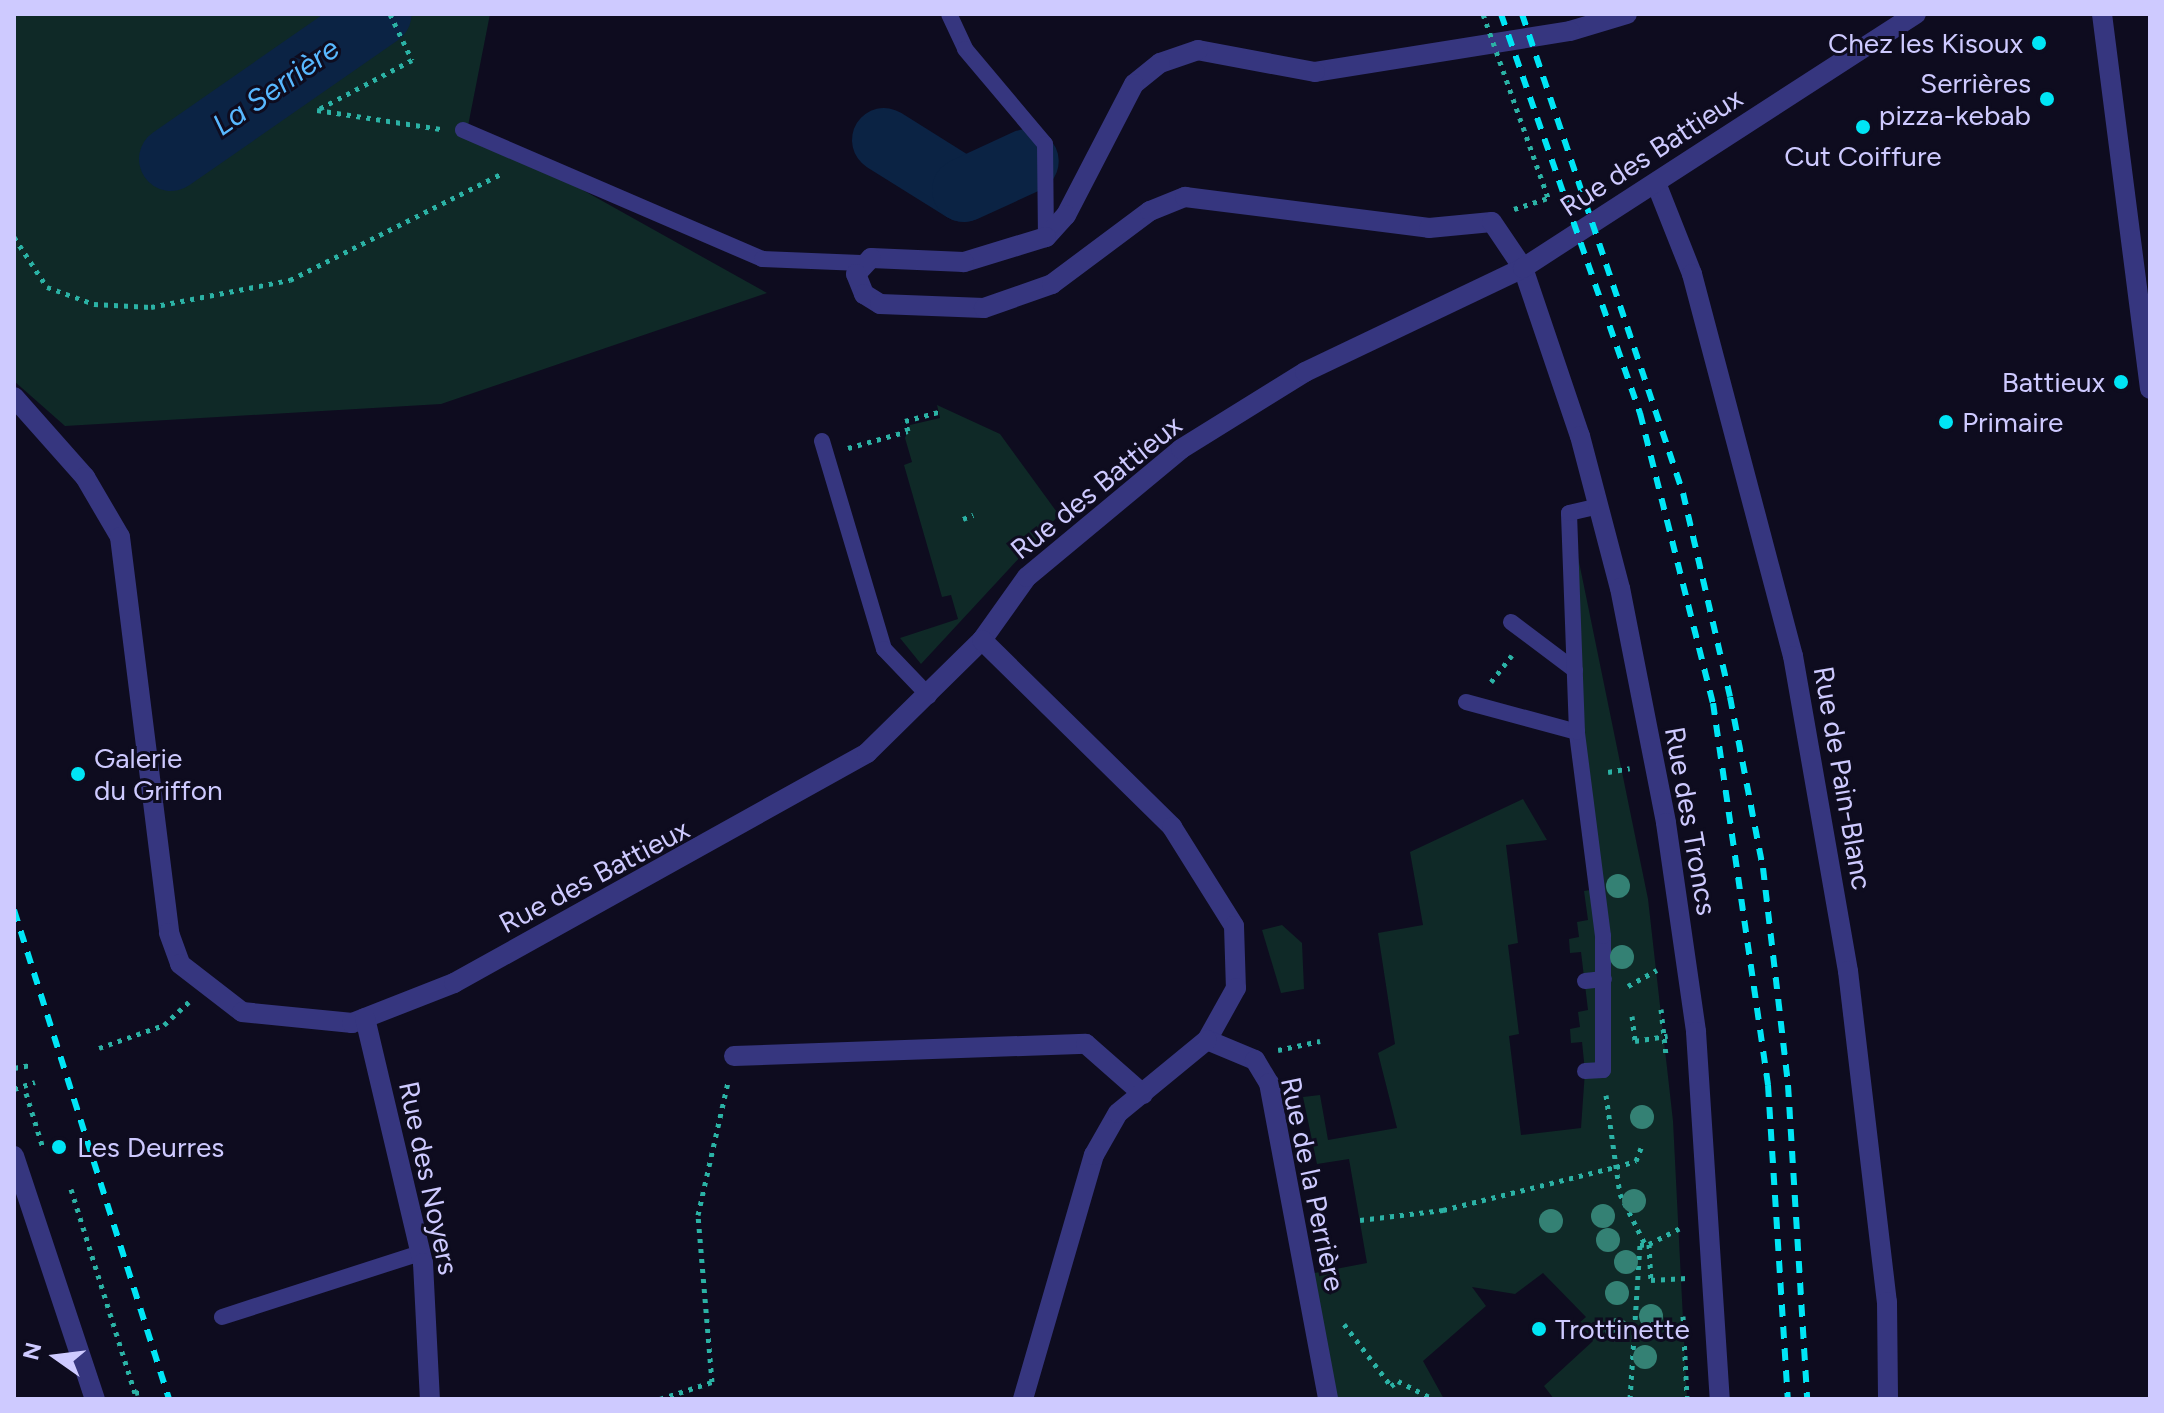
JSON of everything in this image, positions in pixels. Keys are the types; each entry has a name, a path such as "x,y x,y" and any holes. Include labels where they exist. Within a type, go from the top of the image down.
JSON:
{"street":[{"path":"858,268 964,262 1046,237 1066,215 1111,118 1160,63 1198,50 1315,72 1570,31 1627,14"},
{"name":"Rue des Battieux","path":"204,988 242,1012 291,1022 365,1018 454,983 781,805 867,753 929,696 982,640 1027,577 1181,449 1305,372 1523,268 1916,14"},
{"path":"2102,14 2150,389"},
{"name":"Rue de Pain-Blanc","path":"1656,183 1692,274 1793,656 1848,971 1887,1302 1888,1399"},
{"name":"Rue des Troncs","path":"858,268 864,294 880,304 984,308 1052,284 1150,211 1185,197 1429,228 1492,222 1523,268 1599,506 1655,764 1696,1032 1720,1399"},
{"path":"14,397 85,477 120,537 169,933 180,964 204,988"},
{"path":"982,640 1172,827 1213,883 1240,955 1225,1017 1207,1040 1118,1113 1094,1155 1023,1399"},
{"name":"Rue des Noyers","path":"365,1018 420,1253 430,1399"},
{"name":"Rue de la Perrière","path":"1207,1040 1255,1060 1269,1083 1328,1399"},
{"path":"734,1056 1086,1044 1143,1094"},
{"path":"14,1156 95,1399"}],"lane":[{"path":"949,14 965,49 1045,144 1046,237"},
{"path":"463,130 762,259 858,268"},
{"path":"824,448 884,649 929,696"},
{"path":"1594,1071 1604,979 1590,890 1577,732 1569,513 1599,506"},
{"path":"1511,622 1575,670"},
{"path":"1466,702 1577,732"},
{"path":"1585,981 1604,979"},
{"path":"222,1317 420,1253"}],"path":[{"path":"390,14 412,60 317,110 463,130"},
{"path":"1483,14 1548,198 1519,206"},
{"path":"14,237 47,287 94,304 151,307 225,296 290,280 497,178 519,155"},
{"path":"824,448 908,431 905,421 939,412"},
{"path":"963,519 973,515"},
{"path":"1622,754 1627,782"},
{"path":"1595,774 1655,764"},
{"path":"1655,956 1659,984"},
{"path":"1628,986 1657,970"},
{"path":"99,1048 164,1025 204,988"},
{"path":"1660,999 1667,1059"},
{"path":"1631,1012 1635,1041 1696,1032"},
{"path":"1300,1042 1320,1041"},
{"path":"660,1399 712,1382 698,1215 734,1056"},
{"path":"14,1068 31,1065"},
{"path":"1594,1071 1616,1167 1647,1244 1651,1280 1712,1277"},
{"path":"14,1089 35,1082"},
{"path":"1360,1220 1443,1210 1616,1167 1636,1161 1641,1148"},
{"path":"71,1189 135,1393 144,1391"},
{"path":"1678,1214 1680,1244"},
{"path":"70,1233 83,1228"},
{"path":"1647,1244 1679,1229"},
{"path":"1630,1399 1647,1244"},
{"path":"1681,1260 1682,1291"},
{"path":"1683,1306 1687,1399"},
{"path":"1349,1330 1391,1386 1398,1381 1433,1399"}],"green space":[{"path":"14,14 490,14 468,126 767,293 441,404 65,426 14,381"},
{"path":"937,405 1000,434 1059,515 921,664 900,638 958,619 951,595 942,597 904,465 912,462 905,438 910,425 940,418"},
{"path":"1569,513 1648,899 1673,1121 1687,1399 1554,1399 1544,1386 1593,1341 1579,1323 1586,1317 1543,1273 1515,1294 1472,1287 1486,1306 1423,1361 1444,1399 1327,1399 1304,1275 1367,1263 1349,1159 1317,1164 1303,1097 1320,1095 1328,1140 1397,1128 1378,1053 1395,1044 1378,933 1423,925 1410,852 1523,799 1547,840 1506,845 1518,943 1508,945 1519,1034 1509,1036 1521,1135 1581,1128 1585,1071 1582,1042 1571,1043 1570,1029 1580,1027 1578,1012 1588,1010 1581,952 1570,953 1569,939 1579,937 1577,922 1588,920 1584,891 1597,889 1577,732"},
{"path":"1282,925 1302,943 1304,989 1281,993 1262,930"}],"waterway":[{"name":"La Serrière","path":"171,159 380,14"},
{"name":"La Serrière","path":"884,140 964,190 1027,161"}],"railway":[{"path":"1501,14 1640,413 1713,703 1768,1085 1788,1399"},
{"path":"1522,14 1683,493 1730,697 1763,868 1788,1085 1807,1399"},
{"path":"14,910 169,1399"}],"place":[{"name":"Chez les Kisoux","path":"2039,43"},
{"name":"Serrières pizza-kebab","path":"2047,99"},
{"name":"Cut Coiffure","path":"1863,127"},
{"name":"Battieux","path":"2121,382"},
{"name":"Primaire","path":"1946,422"},
{"name":"Galerie du Griffon","path":"78,774"},
{"name":"Les Deurres","path":"59,1147"},
{"name":"Trottinette","path":"1539,1329"}]}
